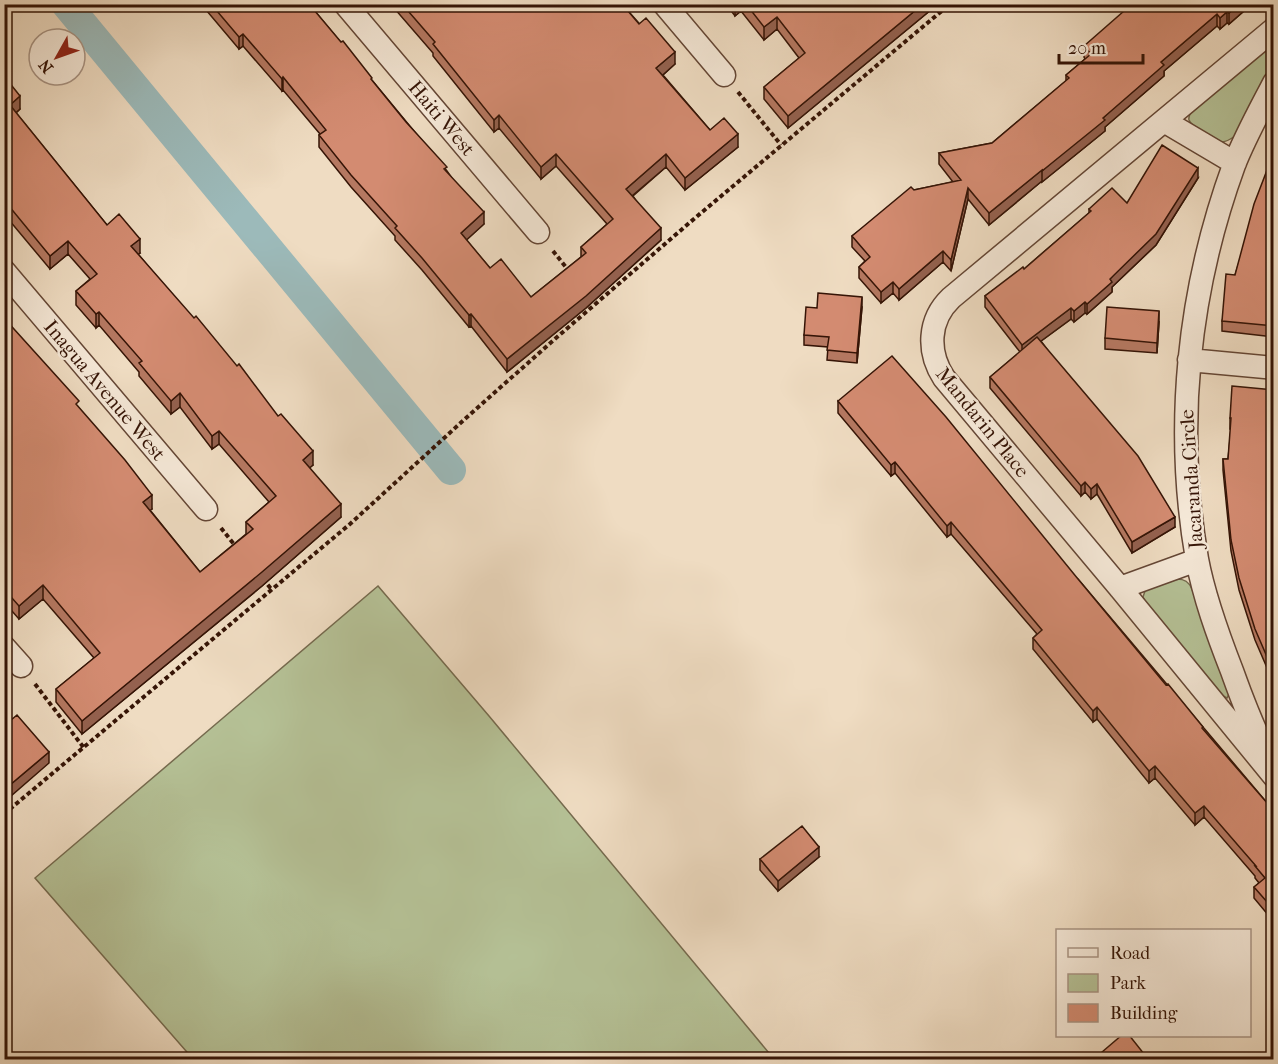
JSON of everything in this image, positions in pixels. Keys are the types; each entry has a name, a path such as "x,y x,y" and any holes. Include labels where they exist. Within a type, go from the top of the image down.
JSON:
{"street":[{"name":"Haiti West","path":"345,4 538,232"},
{"path":"664,4 724,75"},
{"name":"Mandarin Place","path":"1274,29 951,298 938,315 932,340 934,358 944,378 1274,776"},
{"name":"Jacaranda Circle","path":"1274,83 1235,163 1221,203 1205,263 1189,360 1185,443 1197,560 1211,613 1244,705 1274,767"},
{"path":"1164,120 1235,163"},
{"name":"Inagua Avenue West","path":"4,271 206,509"},
{"path":"1189,360 1274,368"},
{"path":"1120,588 1197,560"},
{"path":"4,647 21,666"}],"path":[{"path":"4,814 350,524 466,418 695,218 950,4"},
{"path":"724,75 782,145"},
{"path":"538,232 574,277"},
{"path":"206,509 243,554"},
{"path":"257,572 272,590"},
{"path":"21,666 84,747"}],"green space":[{"path":"1273,44 1273,63 1235,136 1221,142 1191,123 1189,116 1193,110"},
{"path":"1177,579 1190,584 1229,694 1227,698 1221,695 1147,605 1143,597 1148,589"},
{"path":"378,586 774,1059 193,1059 35,878"}],"building":[{"path":"211,4 309,4 341,42 343,41 406,122 447,167 444,169 484,212 461,233 490,268 501,259 531,297 586,253 581,247 613,219 556,154 541,167 499,115 494,120 433,44 435,42 402,4 622,4 639,24 646,18 675,52 656,68 710,130 724,118 738,134 685,178 666,154 626,189 661,228 586,296 507,359 319,135 326,130 283,77 282,79 243,34 239,37"},
{"path":"746,4 923,4 788,116 764,87 805,53 777,17 764,27"},
{"path":"1132,4 1239,4 1220,18 1217,14 1161,62 1164,65 1103,118 1105,120 989,213 968,188 951,260 943,251 899,289 893,282 881,292 859,267 870,257 852,236 911,187 914,190 961,180 939,153 992,143 1069,78 1066,75 1091,54 1084,46"},
{"path":"4,76 20,96 10,105 107,225 119,214 140,239 131,246 194,318 196,316 237,366 239,364 278,416 281,414 313,451 303,460 341,504 82,721 56,689 100,653 43,585 19,606 4,589 4,318 79,401 76,404 125,460 152,495 143,502 200,572 253,529 246,522 276,496 219,431 212,436 180,393 171,401 139,363 142,361 99,312 96,314 76,291 97,274 68,241 50,256 4,200"},
{"path":"1162,145 1198,168 1156,234 1110,279 1112,282 1087,304 1085,302 1074,311 1071,308 1022,345 985,296 1023,267 1024,269 1091,211 1089,209 1112,188 1127,203"},
{"path":"1274,152 1274,326 1222,321 1226,274 1235,275 1254,204"},
{"path":"818,293 862,297 857,353 827,350 829,337 804,335 806,307 817,308"},
{"path":"1107,307 1159,311 1157,343 1105,338"},
{"path":"1037,337 1138,456 1175,517 1132,542 1097,484 1091,489 1085,482 1081,486 990,377"},
{"path":"892,356 946,417 1166,685 1168,684 1202,728 1274,811 1274,910 1254,887 1265,878 1256,866 1204,806 1195,813 1155,766 1149,771 1097,707 1093,711 1033,638 1042,630 951,522 947,526 895,462 891,465 838,401"},
{"path":"1232,386 1274,390 1274,546 1272,547 1274,550 1274,673 1255,629 1239,578 1231,540 1223,459 1228,459"},
{"path":"4,713 11,720 17,715 49,752 4,790"},
{"path":"802,826 819,847 778,881 760,859"},
{"path":"1120,1037 1131,1037 1148,1059 1097,1059 1095,1058"}],"waterway":[{"path":"66,4 451,470"}]}
